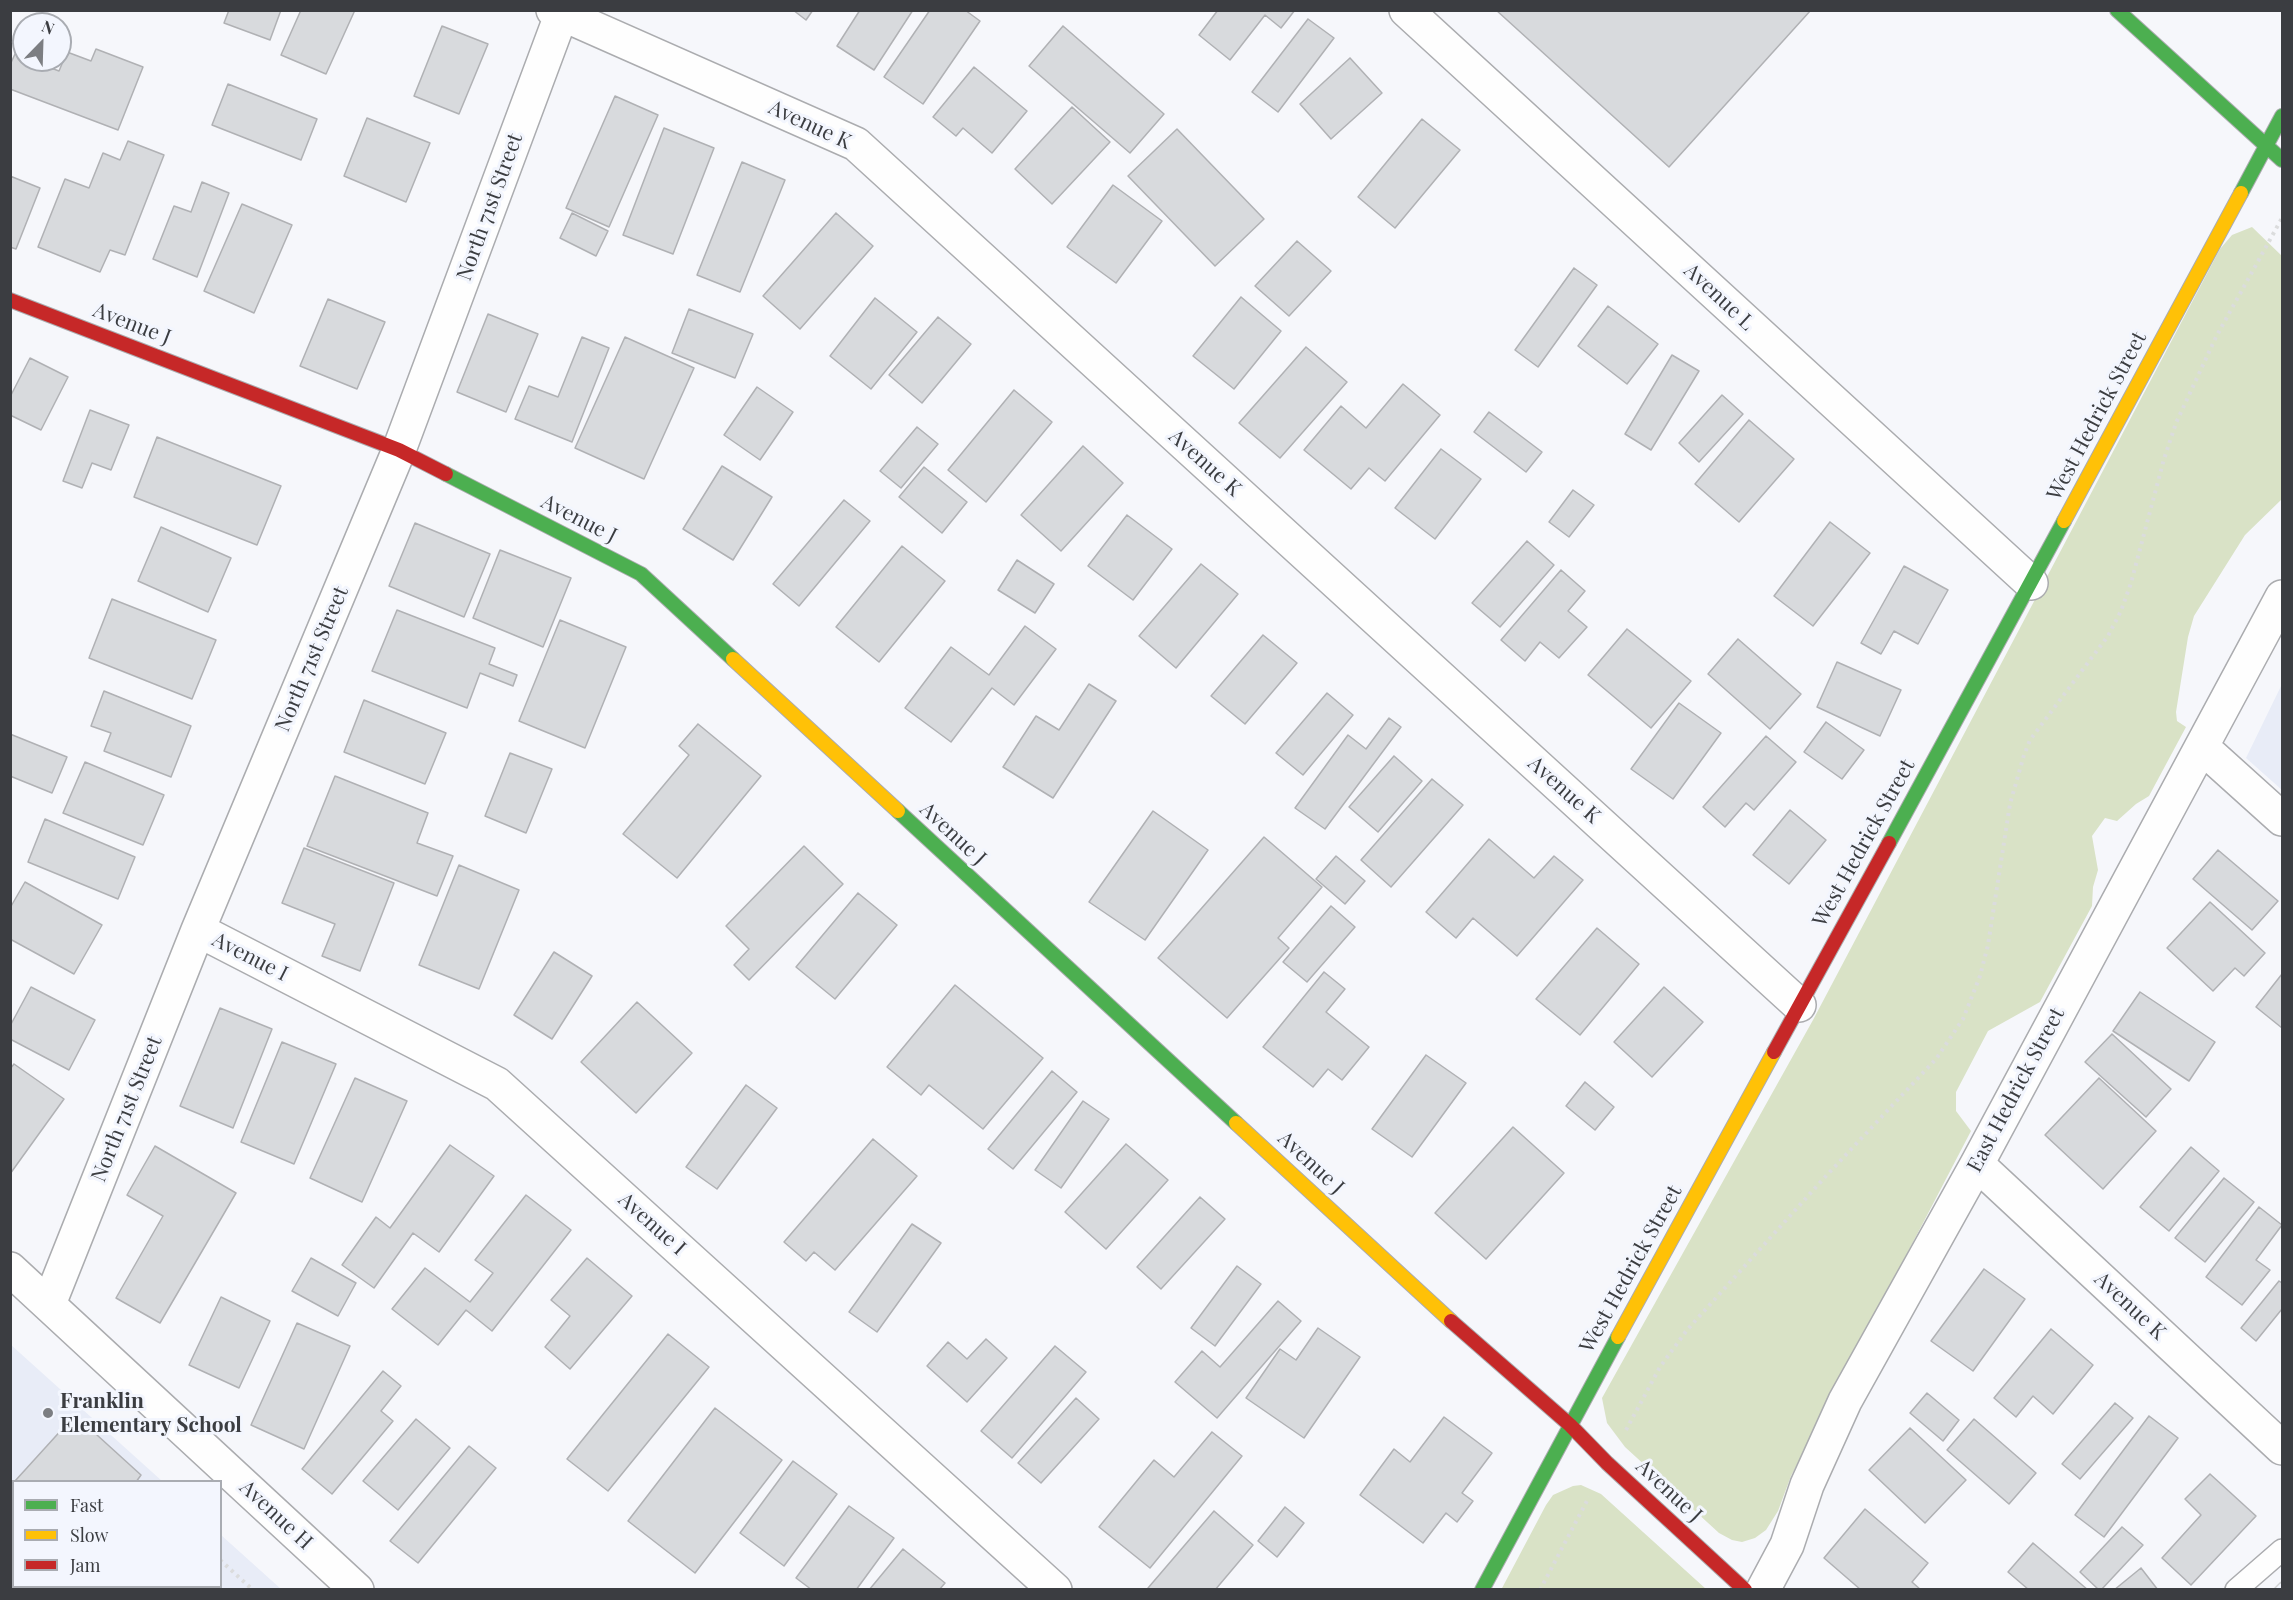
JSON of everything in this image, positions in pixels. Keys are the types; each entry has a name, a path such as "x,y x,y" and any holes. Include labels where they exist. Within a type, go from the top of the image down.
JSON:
{"street":[{"name":"Avenue L","path":"1406,10 2031,583"},
{"path":"2117,10 2283,160"},
{"name":"North 71st Street","path":"49,1304 198,930 399,450 559,12"},
{"name":"Avenue K","path":"559,12 856,144 1799,1005"},
{"name":"West Hedrick Street","path":"1482,1590 2283,116"},
{"name":"Avenue J","path":"10,300 399,450 641,574 1486,1353 1570,1425 1607,1463 1745,1590"},
{"name":"East Hedrick Street","path":"1763,1590 1787,1545 1807,1485 1845,1401 1977,1164 2283,597"},
{"path":"2202,747 2283,819"},
{"name":"Avenue I","path":"198,930 497,1084 1055,1590"},
{"name":"Avenue K","path":"1977,1164 2283,1448"},
{"name":"Avenue H","path":"10,1269 357,1590"}],"lane":[{"path":"2236,1590 2283,1550"}],"path":[{"path":"1627,1427 1660,1367 1686,1330 1936,1059 1963,1020 1980,976 1988,945 2010,804 2024,754 2030,740 2108,636 2121,611 2176,423 2216,337 2283,218"},
{"path":"1540,1590 1587,1502"},
{"path":"222,1562 253,1590"}],"shaded area":[{"path":"2282,684 2282,790 2246,758"},
{"name":"Franklin Elementary School","path":"10,1344 161,1480 12,1480 12,1588 222,1588 222,1536 281,1589 11,1589"}],"green space":[{"path":"2252,227 2282,256 2282,499 2245,535 2194,616 2188,637 2176,712 2177,721 2186,727 2149,796 2117,821 2105,818 2092,836 2098,870 2093,887 2092,906 2040,1002 1988,1031 1956,1092 1956,1111 1971,1131 1791,1476 1778,1511 1766,1530 1755,1538 1742,1542 1732,1540 1719,1533 1625,1447 1607,1423 1602,1398 1813,1020 2220,249 2232,235"},
{"path":"1581,1485 1601,1494 1706,1589 1501,1590 1553,1495"}],"building":[{"path":"229,10 281,10 270,40 224,23"},
{"path":"301,10 355,10 326,74 281,55"},
{"path":"793,10 813,10 806,20"},
{"path":"860,10 913,10 874,70 837,46"},
{"path":"930,10 965,10 980,21 923,104 884,77"},
{"path":"1218,10 1295,10 1281,28 1265,15 1230,60 1199,35"},
{"path":"1496,10 1811,10 1669,167"},
{"path":"1308,19 1334,38 1278,112 1252,92"},
{"path":"442,26 488,44 459,114 414,96"},
{"path":"1063,26 1164,114 1130,153 1029,66"},
{"path":"96,49 143,67 118,130 10,89 12,61 12,72 72,72 72,54 91,61"},
{"path":"1350,58 1382,93 1331,139 1300,104"},
{"path":"974,67 1027,111 992,153 963,128 956,136 933,117"},
{"path":"228,84 317,119 301,160 212,125"},
{"path":"615,96 658,115 609,227 566,208"},
{"path":"1072,107 1110,142 1052,204 1015,169"},
{"path":"367,118 430,143 406,202 344,176"},
{"path":"1422,119 1460,150 1395,228 1358,197"},
{"path":"664,128 714,148 673,254 623,235"},
{"path":"1177,129 1264,219 1215,266 1128,176"},
{"path":"128,141 164,155 125,255 110,250 100,272 38,247 65,179 89,188 103,153 120,160"},
{"path":"742,162 785,180 740,292 697,275"},
{"path":"10,176 40,188 16,249 10,247"},
{"path":"202,182 229,193 197,277 153,259 174,206 191,212"},
{"path":"1113,185 1162,221 1116,283 1067,247"},
{"path":"242,204 292,225 254,313 204,291"},
{"path":"572,213 608,231 596,256 560,238"},
{"path":"836,213 873,246 800,329 763,296"},
{"path":"1297,241 1331,271 1289,316 1255,286"},
{"path":"1574,268 1597,285 1538,367 1515,350"},
{"path":"1241,297 1281,331 1234,389 1193,356"},
{"path":"875,298 917,332 871,389 830,356"},
{"path":"328,299 385,322 357,389 300,366"},
{"path":"1608,306 1658,344 1627,384 1578,346"},
{"path":"689,309 753,334 735,378 672,353"},
{"path":"488,314 538,334 506,412 457,392"},
{"path":"938,317 971,344 922,403 889,375"},
{"path":"582,337 609,348 572,442 515,419 529,386 558,397"},
{"path":"625,337 694,368 644,479 575,448"},
{"path":"1306,347 1347,382 1280,458 1239,423"},
{"path":"1672,355 1699,371 1651,450 1625,434"},
{"path":"30,358 68,377 41,430 10,415 10,397"},
{"path":"1403,384 1440,415 1385,481 1369,468 1351,489 1304,450 1341,406 1366,428"},
{"path":"757,387 793,412 760,460 724,435"},
{"path":"1014,390 1052,422 986,502 948,470"},
{"path":"1722,395 1743,414 1699,462 1679,443"},
{"path":"90,410 129,425 111,470 92,463 82,488 63,481"},
{"path":"1489,412 1542,452 1526,472 1474,432"},
{"path":"1749,420 1794,459 1739,522 1695,484"},
{"path":"917,427 938,444 901,488 880,471"},
{"path":"157,437 281,486 257,545 134,497"},
{"path":"1083,446 1123,483 1061,551 1021,515"},
{"path":"1441,449 1481,479 1435,539 1395,508"},
{"path":"722,466 772,497 733,560 683,529"},
{"path":"924,467 967,502 942,533 899,497"},
{"path":"1573,490 1594,505 1569,537 1549,522"},
{"path":"844,500 870,521 799,606 773,584"},
{"path":"1127,515 1172,549 1133,600 1088,566"},
{"path":"1830,522 1870,553 1813,626 1774,596"},
{"path":"415,523 490,554 464,617 389,586"},
{"path":"161,527 231,558 208,612 138,581"},
{"path":"1527,541 1554,565 1500,627 1472,603"},
{"path":"902,546 945,581 879,662 836,627"},
{"path":"500,550 571,578 543,647 473,618"},
{"path":"1017,560 1054,584 1035,613 998,590"},
{"path":"1201,564 1238,594 1176,668 1139,636"},
{"path":"1904,566 1948,590 1918,644 1894,631 1881,654 1861,643"},
{"path":"1561,570 1585,591 1568,611 1587,627 1559,658 1540,642 1525,661 1501,640"},
{"path":"112,599 216,640 192,699 89,658"},
{"path":"397,610 495,648 489,664 517,675 513,686 480,673 467,708 372,671"},
{"path":"560,620 626,647 585,748 519,721"},
{"path":"1025,626 1056,649 1014,705 992,688 951,742 905,708 951,647 989,675"},
{"path":"1627,629 1691,681 1651,728 1588,675"},
{"path":"1263,635 1297,663 1245,724 1211,696"},
{"path":"1738,639 1801,694 1770,729 1708,674"},
{"path":"1837,662 1901,690 1880,736 1817,707"},
{"path":"1089,684 1116,701 1053,798 1003,767 1036,716 1059,730"},
{"path":"104,691 191,726 171,777 104,751 111,733 91,726"},
{"path":"1327,693 1353,715 1303,775 1276,753"},
{"path":"364,700 446,733 425,784 344,752"},
{"path":"1679,703 1721,733 1673,799 1631,769"},
{"path":"1389,718 1401,727 1325,829 1295,808 1348,735 1366,749"},
{"path":"1826,722 1864,750 1842,779 1804,752"},
{"path":"698,724 761,776 677,878 623,834 689,755 679,746"},
{"path":"10,734 67,757 52,793 10,776"},
{"path":"1766,736 1796,762 1754,810 1746,803 1725,827 1703,807"},
{"path":"510,753 552,769 526,833 485,816"},
{"path":"1394,756 1422,781 1378,832 1349,807"},
{"path":"85,762 164,795 143,845 63,813"},
{"path":"335,776 428,813 417,843 453,856 437,896 307,846"},
{"path":"1432,779 1463,805 1391,887 1361,860"},
{"path":"1790,810 1826,840 1789,884 1753,855"},
{"path":"1153,811 1208,850 1145,940 1089,902"},
{"path":"45,819 135,857 118,899 28,862"},
{"path":"1264,837 1322,887 1278,938 1289,948 1227,1018 1158,958"},
{"path":"1489,839 1534,878 1554,856 1583,880 1517,956 1473,918 1456,938 1426,912"},
{"path":"804,846 843,884 749,980 734,965 749,949 726,926"},
{"path":"304,848 394,883 360,971 322,956 335,924 282,903"},
{"path":"2218,850 2278,901 2252,930 2193,879"},
{"path":"1336,856 1365,881 1345,904 1316,879"},
{"path":"459,865 519,890 479,989 419,965"},
{"path":"25,882 102,925 74,974 10,939 10,908"},
{"path":"858,893 897,925 835,999 796,967"},
{"path":"2210,902 2265,953 2244,976 2235,968 2213,991 2167,948"},
{"path":"1331,906 1355,927 1307,982 1283,962"},
{"path":"1597,928 1639,964 1580,1035 1536,999"},
{"path":"554,952 592,976 552,1039 514,1015"},
{"path":"1324,972 1345,989 1326,1012 1369,1047 1342,1080 1328,1069 1313,1087 1263,1047"},
{"path":"2282,974 2282,1028 2256,1007"},
{"path":"955,985 1043,1058 983,1129 929,1085 921,1095 887,1067"},
{"path":"31,987 95,1020 69,1070 10,1039 10,1026"},
{"path":"1664,987 1703,1022 1652,1077 1614,1042"},
{"path":"2140,992 2215,1042 2189,1081 2113,1031"},
{"path":"637,1002 692,1053 636,1113 581,1062"},
{"path":"220,1008 272,1029 233,1128 180,1106"},
{"path":"2112,1034 2171,1089 2146,1117 2085,1062"},
{"path":"282,1042 336,1064 294,1164 241,1142"},
{"path":"1426,1055 1466,1083 1412,1157 1372,1129"},
{"path":"14,1064 64,1099 10,1174 10,1069"},
{"path":"1052,1071 1077,1092 1013,1169 988,1149"},
{"path":"355,1078 407,1101 362,1202 310,1178"},
{"path":"2099,1078 2156,1131 2103,1189 2045,1135"},
{"path":"1585,1082 1614,1107 1595,1130 1566,1106"},
{"path":"746,1085 777,1108 717,1189 686,1167"},
{"path":"1083,1101 1109,1119 1061,1188 1035,1170"},
{"path":"1513,1127 1564,1173 1486,1259 1435,1213"},
{"path":"873,1139 917,1176 835,1270 814,1252 806,1261 784,1242"},
{"path":"1126,1144 1168,1180 1106,1249 1065,1212"},
{"path":"450,1145 494,1176 439,1252 413,1233 374,1288 342,1265 376,1217 390,1228"},
{"path":"155,1146 236,1193 160,1323 116,1298 163,1216 127,1195"},
{"path":"2191,1147 2219,1171 2169,1231 2140,1207"},
{"path":"2224,1178 2254,1202 2205,1262 2175,1238"},
{"path":"526,1195 571,1230 492,1331 466,1310 438,1345 392,1309 425,1268 470,1302 493,1273 475,1260"},
{"path":"1200,1197 1225,1219 1161,1289 1137,1267"},
{"path":"2259,1207 2282,1225 2256,1260 2270,1270 2242,1305 2206,1277"},
{"path":"912,1224 941,1243 877,1332 849,1312"},
{"path":"311,1258 356,1283 338,1316 292,1291"},
{"path":"587,1258 632,1296 570,1369 545,1347 570,1316 551,1300"},
{"path":"1237,1266 1261,1284 1215,1346 1191,1328"},
{"path":"1984,1269 2025,1299 1973,1371 1931,1341"},
{"path":"2279,1281 2282,1283 2282,1309 2256,1341 2241,1328"},
{"path":"221,1297 270,1321 239,1388 189,1365"},
{"path":"1278,1301 1301,1321 1217,1418 1175,1382 1202,1351 1220,1367"},
{"path":"297,1323 350,1346 304,1449 251,1425"},
{"path":"1318,1328 1360,1357 1304,1438 1246,1398 1280,1349 1296,1360"},
{"path":"2051,1329 2093,1365 2053,1414 2033,1396 2016,1417 1994,1398"},
{"path":"668,1334 709,1367 608,1491 567,1459"},
{"path":"986,1339 1007,1358 967,1402 927,1366 948,1342 967,1359"},
{"path":"1055,1346 1086,1372 1012,1458 981,1431"},
{"path":"383,1371 401,1386 381,1411 393,1421 332,1494 302,1469"},
{"path":"1927,1393 1959,1420 1943,1441 1910,1413"},
{"path":"1076,1398 1099,1419 1041,1483 1018,1463"},
{"path":"2115,1403 2133,1418 2080,1479 2062,1464"},
{"path":"715,1408 782,1460 695,1573 628,1521"},
{"path":"75,1415 141,1475 137,1480 16,1480"},
{"path":"2149,1416 2178,1438 2104,1537 2075,1515"},
{"path":"1444,1417 1492,1453 1462,1493 1473,1501 1457,1522 1446,1513 1423,1543 1360,1495 1394,1449 1410,1462"},
{"path":"416,1419 450,1448 398,1510 363,1481"},
{"path":"1974,1419 2036,1473 2009,1504 1947,1450"},
{"path":"1910,1428 1966,1480 1925,1523 1869,1470"},
{"path":"1212,1432 1242,1456 1150,1568 1099,1527 1154,1460 1174,1477"},
{"path":"469,1446 496,1468 418,1563 390,1541"},
{"path":"793,1461 837,1494 784,1566 740,1533"},
{"path":"2210,1474 2256,1516 2191,1585 2162,1558 2201,1515 2185,1499"},
{"path":"849,1506 894,1538 856,1590 812,1590 796,1578"},
{"path":"1285,1507 1304,1523 1277,1557 1258,1541"},
{"path":"1865,1509 1928,1563 1912,1582 1921,1590 1861,1590 1824,1558"},
{"path":"1214,1511 1253,1545 1215,1590 1149,1590 1148,1588"},
{"path":"2122,1527 2143,1545 2099,1590 2080,1572"},
{"path":"2033,1543 2088,1590 2029,1590 2008,1572"},
{"path":"903,1549 945,1583 939,1590 869,1590"},
{"path":"2141,1568 2158,1590 2114,1590"},
{"path":"34,1588 94,1588 95,1590 33,1590"}],"railway":[{"path":"2277,1590 2282,1585"}],"traffic: fast":[{"path":"2117,10 2282,160"},
{"path":"2241,193 2282,116"},
{"path":"446,474 641,574 733,659"},
{"path":"1889,843 2064,521"},
{"path":"898,811 1236,1123"},
{"path":"1482,1590 1618,1337"}],"traffic: slow":[{"path":"2064,521 2241,193"},
{"path":"733,659 898,811"},
{"path":"1618,1337 1774,1052"},
{"path":"1236,1123 1451,1321"}],"traffic: jam":[{"path":"10,300 399,450 446,474"},
{"path":"1774,1052 1889,843"},
{"path":"1451,1321 1570,1425 1607,1463 1745,1590"}],"place":[{"name":"Franklin Elementary School","path":"48,1413"}]}
